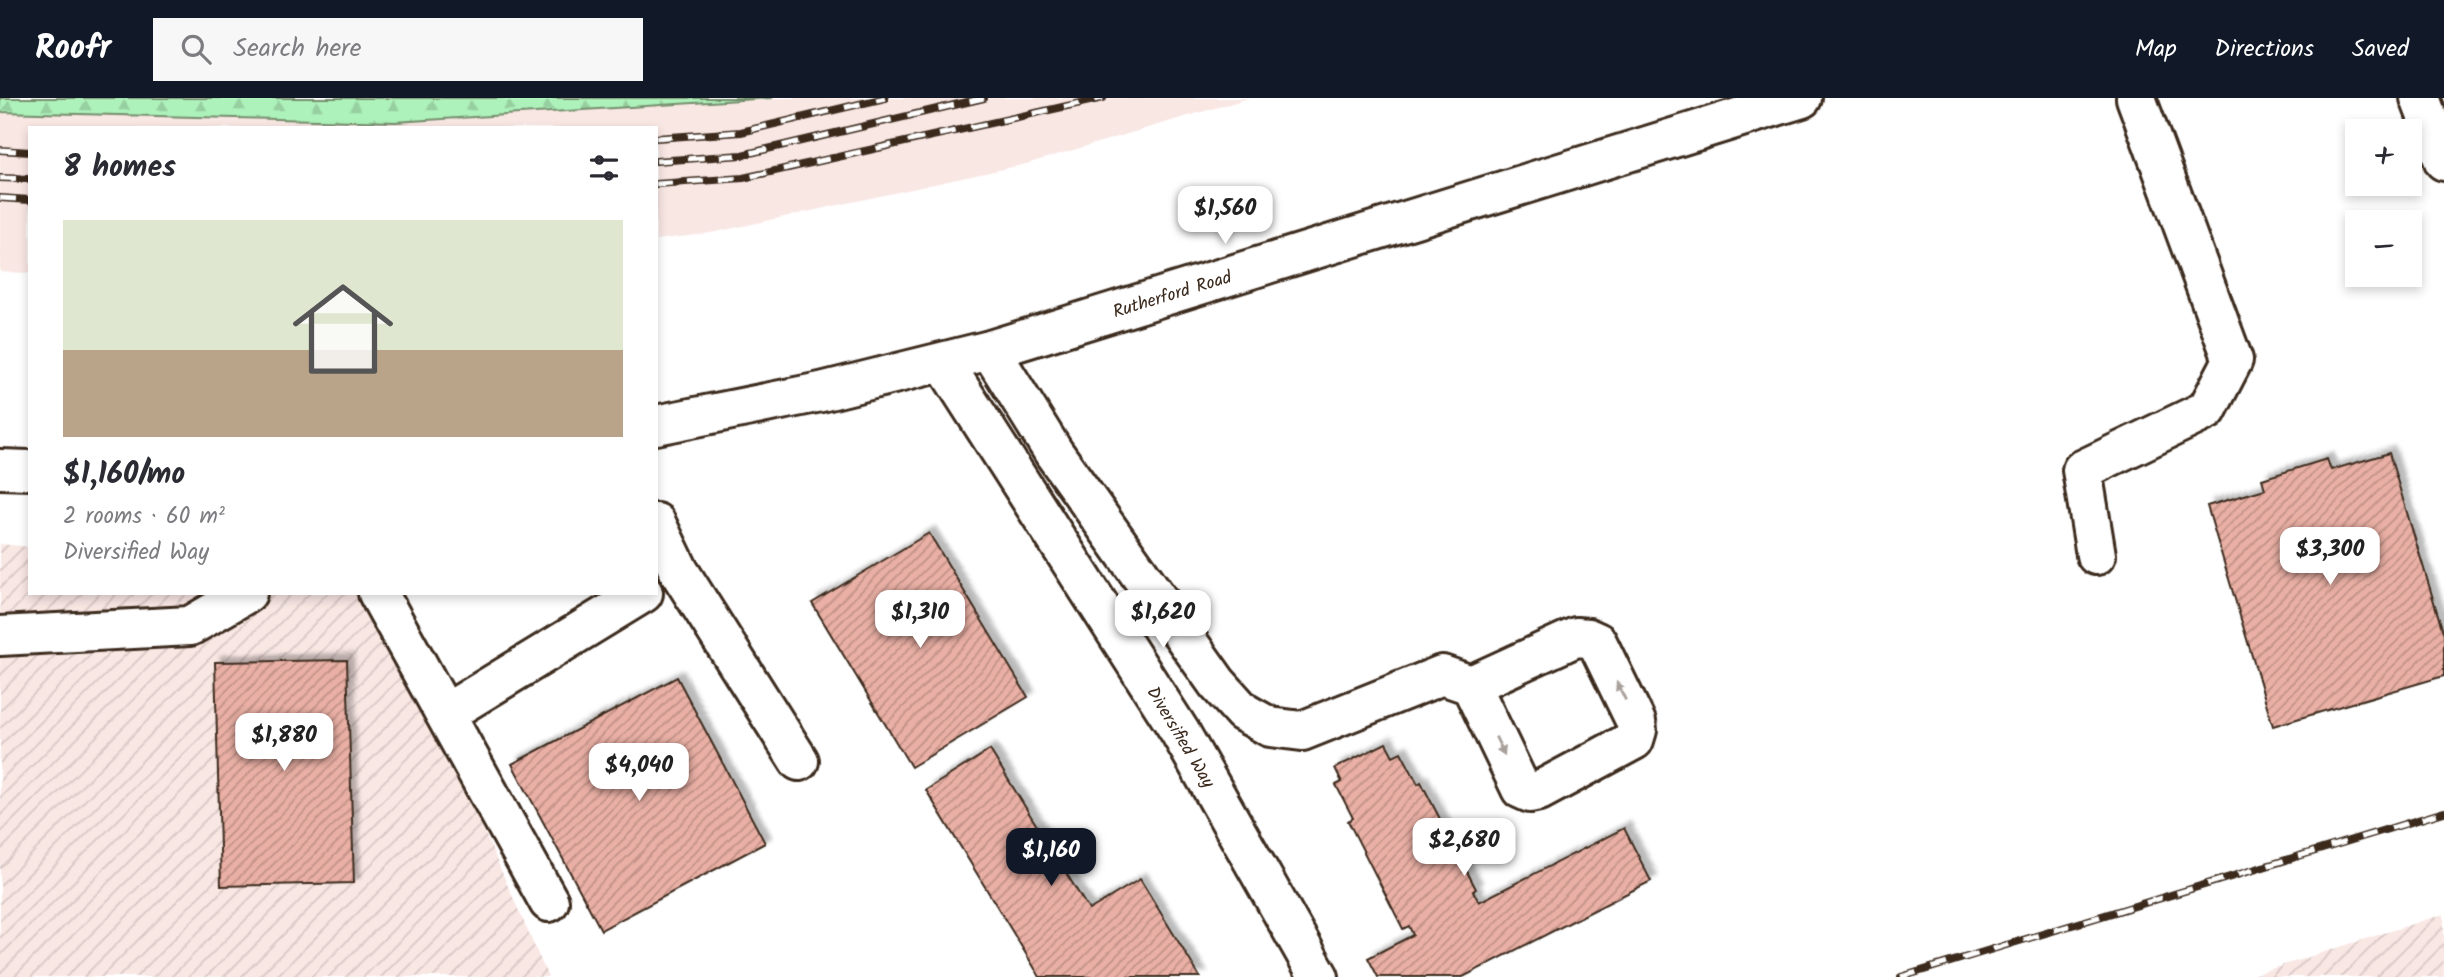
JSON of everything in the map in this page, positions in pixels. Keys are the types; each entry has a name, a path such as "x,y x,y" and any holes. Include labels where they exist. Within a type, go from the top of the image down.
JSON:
{"street":[{"name":"Rutherford Road","path":"658,425 821,392 990,351 1802,98"},
{"path":"2096,555 2082,470 2207,410 2233,360 2136,98"},
{"path":"2420,98 2444,161"},
{"path":"990,351 1054,453 1217,682 1243,712 1270,727 1302,731 1442,675 1471,685 1576,637 1597,642 1636,722 1634,740 1539,791 1530,793 1521,789 1471,685"},
{"name":"Diversified Way","path":"943,362 1180,732 1319,977"},
{"path":"0,469 28,470"},
{"path":"658,533 667,578 799,761"},
{"path":"0,636 190,626 244,595"},
{"path":"379,595 549,902"},
{"path":"444,714 640,595"}],"shaded area":[{"path":"772,98 1249,98 1026,164 711,233 658,240 658,126 28,126 28,273 0,272 0,112 395,122"},
{"path":"0,544 28,547 28,595 380,595 548,977 0,977"},
{"path":"2444,914 2444,977 2246,977"}],"green space":[{"path":"0,98 772,98 395,122 0,112"}],"building":[{"path":"2389,453 2444,635 2444,676 2273,726 2207,506 2265,489 2262,479 2327,459 2331,470"},
{"path":"929,533 1028,697 911,767 812,603"},
{"path":"347,660 354,883 221,886 215,662"},
{"path":"677,677 765,843 601,930 512,764"},
{"path":"1386,743 1393,756 1401,752 1418,784 1421,782 1476,889 1473,891 1479,902 1624,828 1651,881 1463,977 1378,977 1368,958 1413,935 1409,926 1403,929 1348,821 1353,818 1336,785 1342,782 1335,768"},
{"path":"990,750 1089,910 1140,879 1200,977 1040,977 926,790"}],"railway":[{"path":"658,138 741,132 885,98"},
{"path":"658,161 742,155 984,98"},
{"path":"658,184 743,178 1103,98"},
{"path":"0,150 28,152"},
{"path":"0,178 28,179"},
{"path":"0,198 28,200"},
{"path":"1901,977 2444,812"}]}
